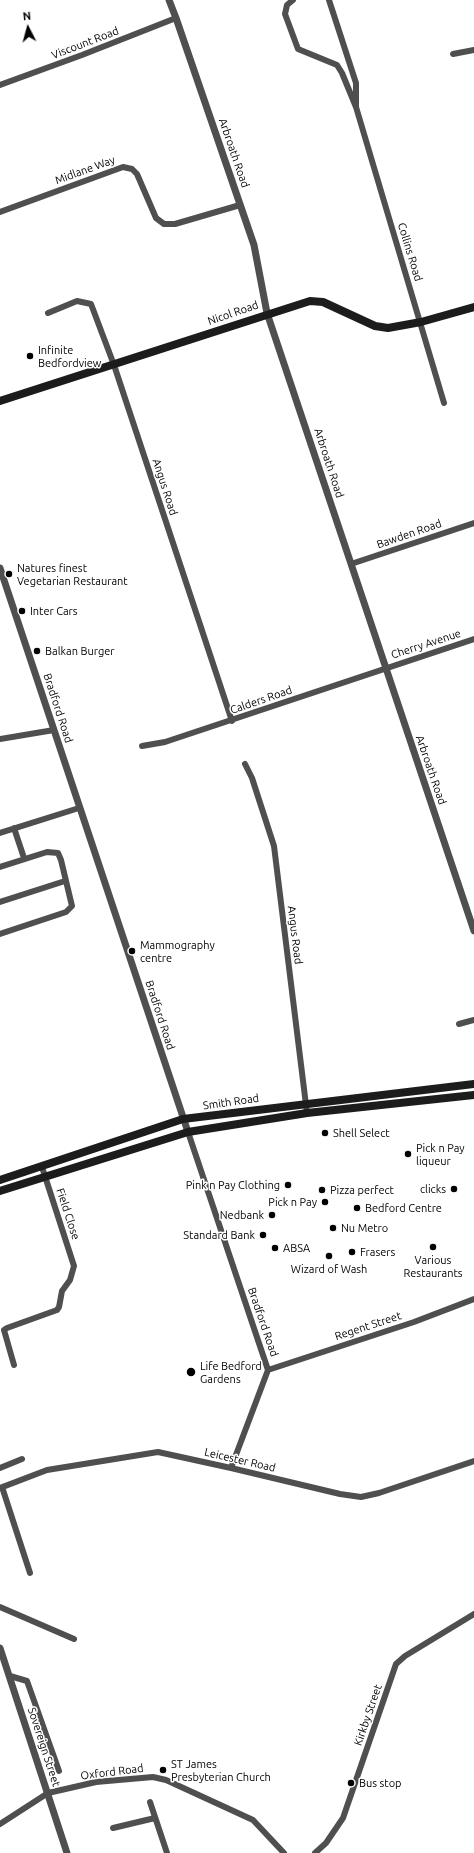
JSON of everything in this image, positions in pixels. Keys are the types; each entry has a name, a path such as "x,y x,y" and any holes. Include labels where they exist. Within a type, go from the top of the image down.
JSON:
{"main road":[{"name":"Nicol Road","path":"0,401 303,302 316,301 330,305 381,328 395,328 474,307"},
{"name":"Smith Road","path":"0,1180 183,1119 474,1084"},
{"name":"Smith Road","path":"0,1191 188,1132 307,1113 474,1095"}],"street":[{"name":"Arbroath Road","path":"169,0 240,204 258,261 267,313 474,931"},
{"path":"293,0 287,6 285,14 298,49 337,65 342,73 356,107"},
{"path":"329,0 356,83 356,107"},
{"name":"Viscount Road","path":"0,85 82,56 176,18"},
{"path":"453,54 474,50"},
{"name":"Collins Road","path":"356,107 444,403"},
{"name":"Midlane Way","path":"0,212 123,167 132,169 137,174 156,218 164,224 175,224 240,204"},
{"name":"Angus Road","path":"48,313 77,301 90,304 114,365 232,720"},
{"name":"Bawden Road","path":"351,564 474,522"},
{"name":"Bradford Road","path":"0,568 268,1370 231,1468"},
{"name":"Cherry Avenue","path":"385,668 474,639"},
{"name":"Calders Road","path":"142,746 165,742 385,668"},
{"path":"0,739 54,730"},
{"name":"Angus Road","path":"245,764 252,778 274,846 307,1113"},
{"path":"0,833 79,808"},
{"path":"14,828 24,858"},
{"path":"0,867 24,858 51,851 58,852 72,906 69,910 0,934"},
{"path":"0,902 65,881"},
{"path":"459,1024 474,1020"},
{"name":"Field Close","path":"14,1365 4,1330 56,1310 59,1307 62,1291 70,1280 74,1266 42,1167"},
{"name":"Regent Street","path":"268,1370 414,1322 474,1299"},
{"name":"Leicester Road","path":"1,1488 47,1470 151,1453 168,1454 340,1494 361,1497 379,1493 474,1461"},
{"path":"0,1468 22,1459"},
{"path":"1,1488 30,1573"},
{"path":"0,1608 74,1639"},
{"name":"Kirkby Street","path":"315,1853 326,1843 343,1818 396,1664 405,1656 474,1614"},
{"name":"Sovereign Street","path":"0,1650 10,1676 67,1853"},
{"path":"10,1676 27,1681 59,1771"},
{"name":"Oxford Road","path":"0,1824 48,1793 96,1782 143,1777 160,1778 253,1820 284,1853"},
{"path":"150,1802 167,1853"},
{"path":"113,1828 155,1818"}],"place":[{"name":"Infinite Bedfordview","path":"30,356"},
{"name":"Natures finest Vegetarian Restaurant","path":"9,574"},
{"name":"Inter Cars","path":"22,611"},
{"name":"Balkan Burger","path":"37,651"},
{"name":"Mammography centre","path":"132,951"},
{"name":"Shell Select","path":"325,1133"},
{"name":"Pick n Pay liqueur","path":"408,1154"},
{"name":"Pink n Pay Clothing","path":"288,1185"},
{"name":"clicks","path":"454,1189"},
{"name":"Pizza perfect","path":"322,1190"},
{"name":"Pick n Pay","path":"325,1202"},
{"name":"Bedford Centre","path":"357,1208"},
{"name":"Nedbank","path":"272,1215"},
{"name":"Nu Metro","path":"333,1228"},
{"name":"Standard Bank","path":"263,1235"},
{"name":"Various Restaurants","path":"433,1247"},
{"name":"ABSA","path":"275,1248"},
{"name":"Frasers","path":"352,1252"},
{"name":"Wizard of Wash","path":"329,1256"},
{"name":"Life Bedford Gardens","path":"191,1372"},
{"name":"ST James Presbyterian Church","path":"163,1770"},
{"name":"Bus stop","path":"351,1783"}]}
